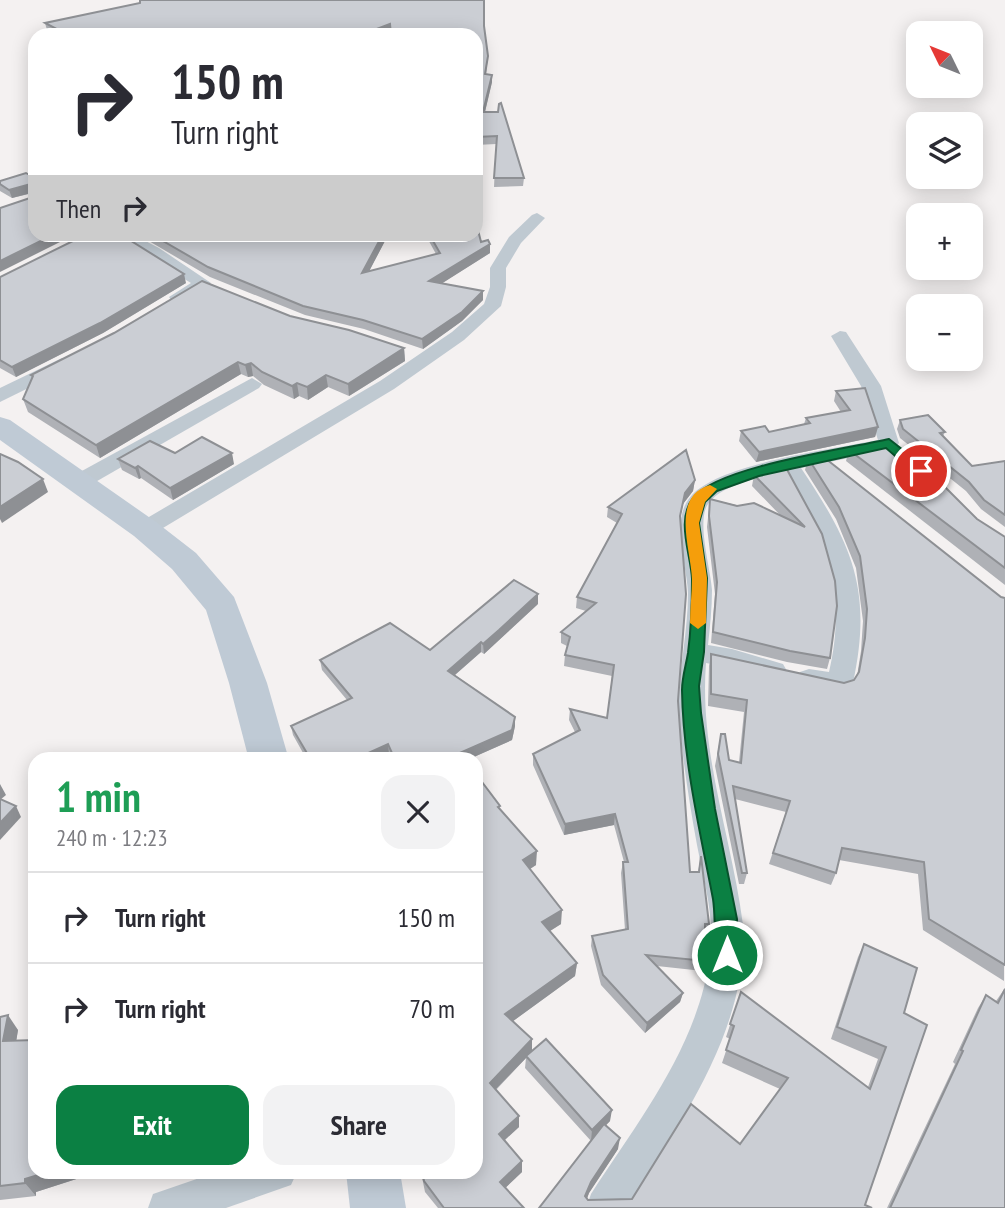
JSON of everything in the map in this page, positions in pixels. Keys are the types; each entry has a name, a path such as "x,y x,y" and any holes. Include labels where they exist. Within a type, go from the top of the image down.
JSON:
{"street":[{"path":"145,529 387,385 458,336 492,306 498,286 498,268 515,240 537,218"},
{"path":"134,242 222,292"},
{"path":"160,307 203,283"},
{"path":"605,1208 692,1064 718,1003 727,955 727,919 705,809 692,713 691,686 696,652 699,578 692,523 698,501 712,488 755,473 825,458 897,450 871,386 840,336"},
{"path":"403,351 423,358"},
{"path":"0,396 74,358"},
{"path":"77,483 252,384"},
{"path":"0,426 145,529 184,561 222,606 248,683 267,752"},
{"path":"825,458 847,475"},
{"path":"696,652 732,658 822,682 840,683 851,606 845,568 830,531 789,466"},
{"path":"167,1208 256,1179"},
{"path":"374,1179 378,1208"}],"building":[{"path":"140,0 484,0 488,56 485,74 492,75 483,112 483,28 390,28 390,24 379,28 55,28 45,23 140,3"},
{"path":"501,103 524,178 494,178 497,136 483,137 483,112 498,112"},
{"path":"28,174 28,185 9,190 0,184 0,181"},
{"path":"28,199 28,242 39,242 0,261 0,208"},
{"path":"488,240 490,244 429,281 483,291 462,312 422,339 363,320 303,306 208,267 165,242 379,242 362,273 440,253 434,242"},
{"path":"71,242 133,242 184,274 100,323 12,367 0,360 0,277"},
{"path":"202,281 290,316 349,330 404,348 348,384 326,375 307,387 297,383 292,386 262,372 251,363 245,365 238,362 96,445 23,399 33,376 31,375 114,333"},
{"path":"865,388 878,427 759,452 741,431 765,426 769,432 810,423 806,418 850,410 836,391"},
{"path":"928,415 945,432 940,433 972,466 1005,461 1005,515 903,429 900,420"},
{"path":"202,437 232,453 170,488 138,466 135,468 118,459 150,441 175,453"},
{"path":"888,441 944,486 977,519 1005,537 1005,568 849,450"},
{"path":"686,450 695,480 685,493 680,516 686,594 678,701 690,872 699,872 701,856 709,924 705,924 705,961 646,955 683,993 647,1023 603,975 592,936 628,929 623,862 628,862 615,814 565,824 533,754 580,730 570,709 607,718 614,665 565,655 570,637 561,632 596,603 577,597 622,514 608,507"},
{"path":"0,454 18,462 43,479 0,507"},
{"path":"821,455 1005,598 1005,965 929,919 924,862 842,848 836,873 773,853 790,801 733,786 747,873 742,873 718,754 721,734 725,734 729,760 741,763 747,700 711,694 711,654 844,683 854,680 859,672 867,609 860,556 839,507 808,458"},
{"path":"784,464 822,534 835,581 837,606 830,658 713,632 717,582 709,516 710,499 737,506 754,503 805,527 754,475"},
{"path":"514,580 538,594 483,644 481,642 448,671 515,717 512,730 462,752 392,752 388,744 370,752 306,752 291,726 352,698 320,660 390,623 430,650"},
{"path":"483,783 500,806 498,807 537,851 523,860 562,910 542,922 577,963 505,1014 532,1039 490,1083 519,1116 499,1134 522,1161 500,1182 524,1208 444,1208 424,1181 483,1179"},
{"path":"0,799 16,806 0,823"},
{"path":"864,944 917,968 904,1013 927,1025 865,1205 872,1208 539,1208 604,1124 620,1138 591,1182 585,1196 588,1200 632,1199 691,1104 740,1144 788,1078 726,1050 734,1026 730,1024 741,992 870,1089 886,1047 837,1027"},
{"path":"1005,989 1005,1208 890,1208 986,995 998,1003"},
{"path":"8,1015 3,1041 28,1040 28,1178 25,1183 0,1186 0,1017"},
{"path":"546,1039 612,1110 592,1130 526,1056"}],"slow traffic":[{"path":"698,623 699,578 692,523 698,501 710,489"}],"route":[{"path":"727,955 727,919 705,809 692,713 691,686 696,652 699,578 692,523 698,501 712,488 755,473 889,443 921,471"}]}
